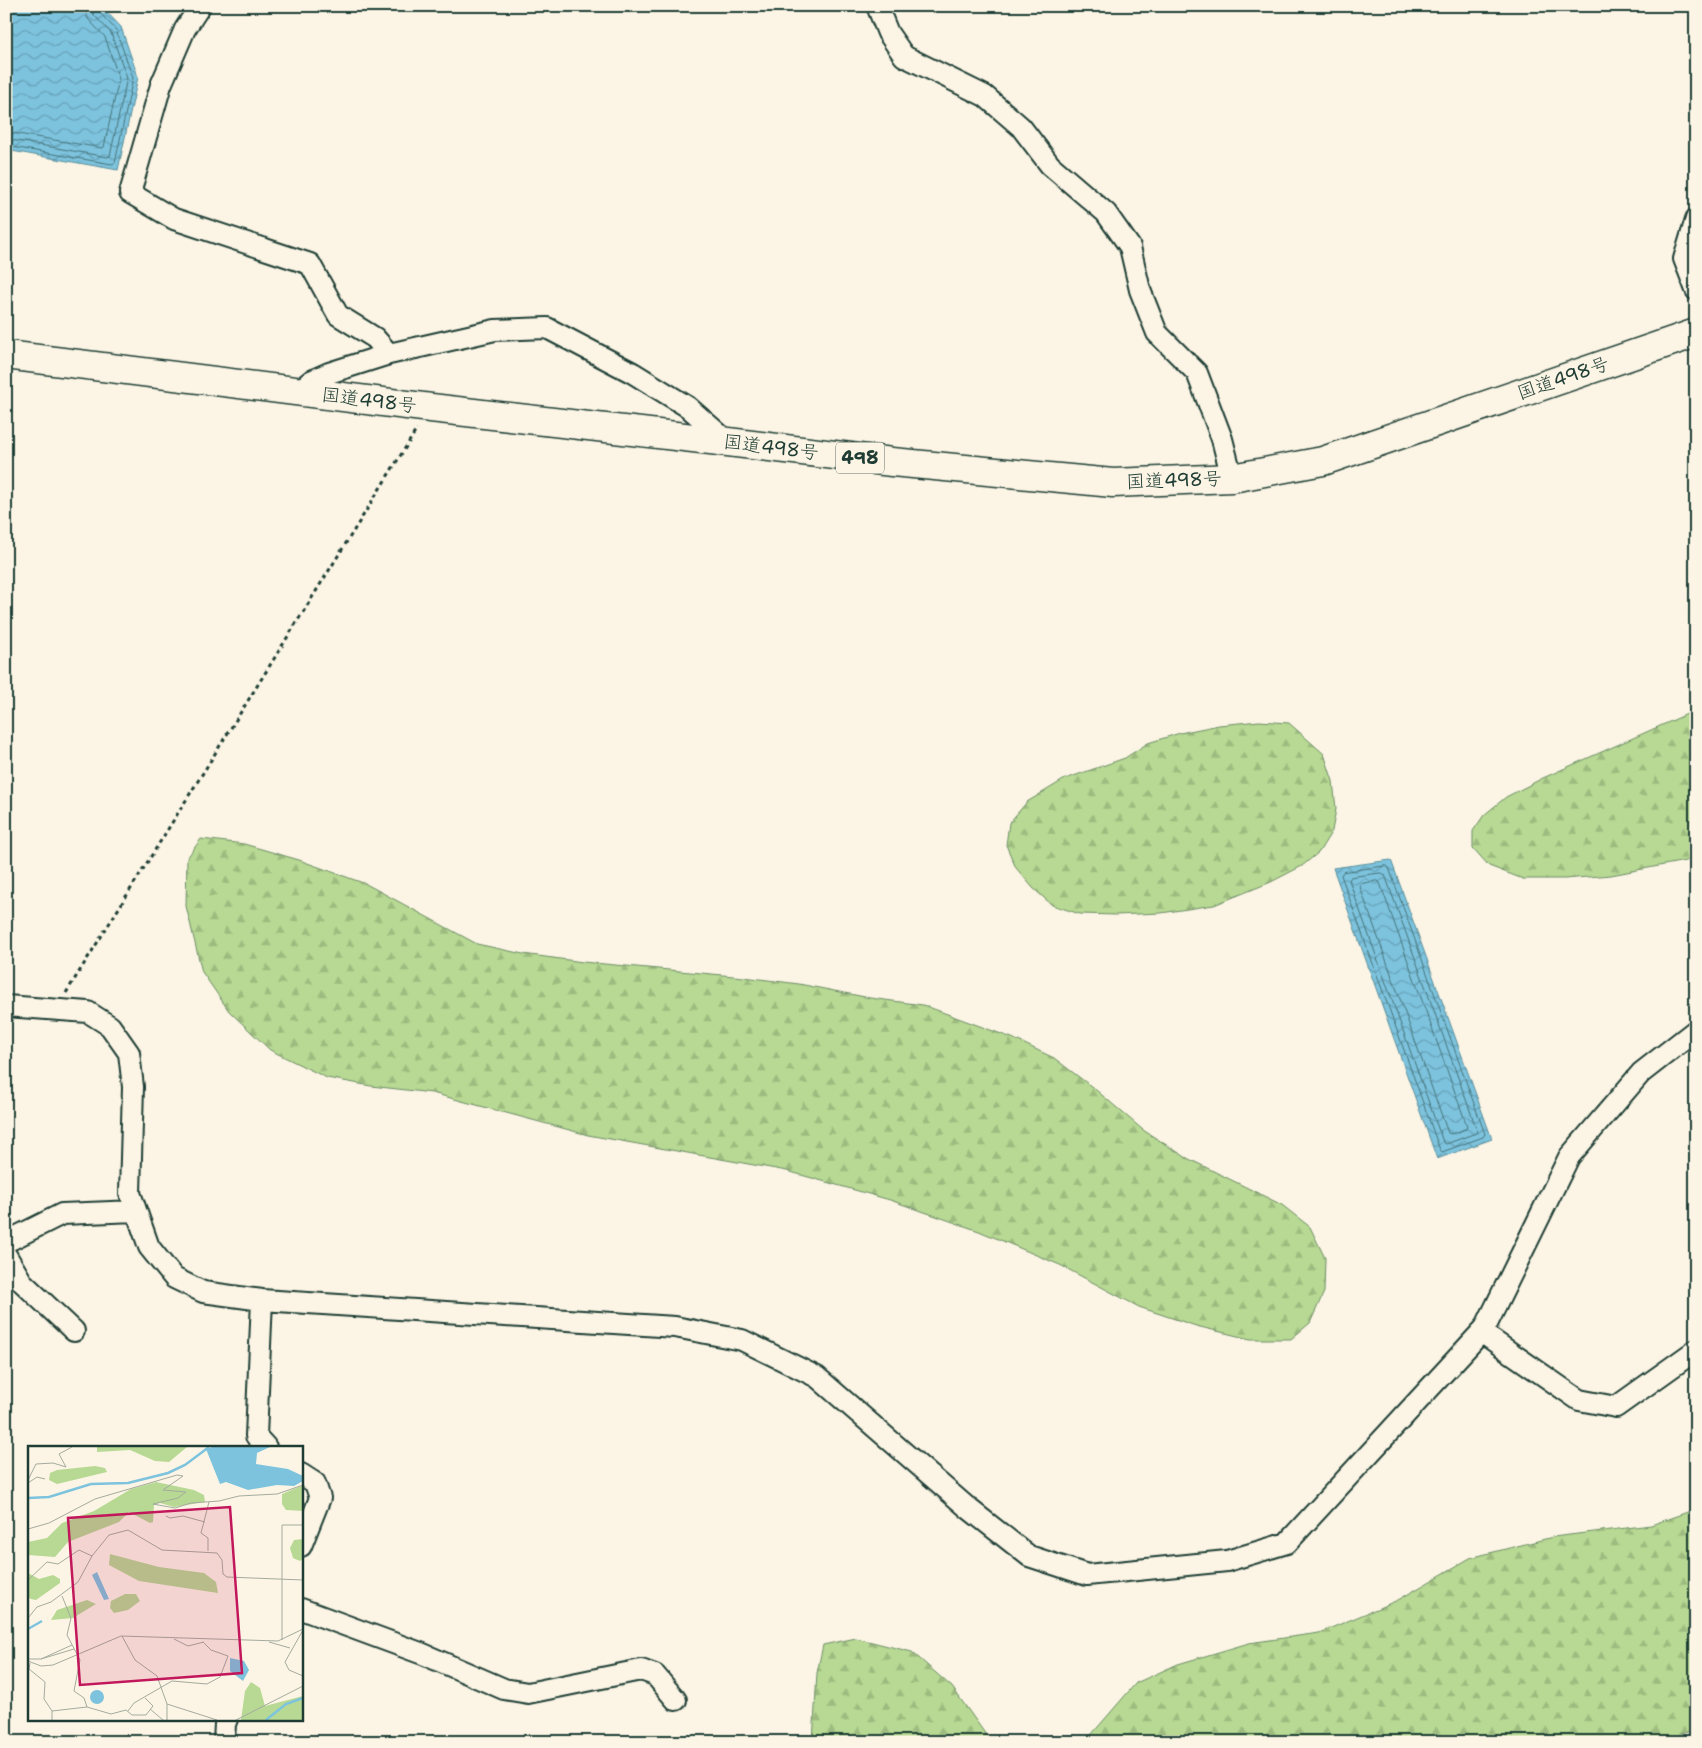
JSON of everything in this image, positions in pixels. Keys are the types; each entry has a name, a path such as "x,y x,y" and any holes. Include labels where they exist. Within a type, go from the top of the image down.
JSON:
{"highway":[{"name":"国道498号","path":"6,355 431,408 892,462 1113,483 1232,478 1323,461 1696,333"}],"street":[{"path":"200,6 185,29 161,85 130,193 174,219 310,264 338,315 375,338 389,354"},
{"path":"877,6 888,33 904,56 985,96 1021,127 1050,165 1106,213 1130,247 1140,290 1157,333 1197,373 1222,439 1232,478"},
{"path":"1696,219 1684,259 1696,290"},
{"path":"299,391 311,381 329,373 389,354 495,330 548,328 633,373 688,407 728,442"},
{"path":"6,1006 88,1012 110,1026 129,1053 134,1087 130,1193 149,1247 174,1278 203,1292 262,1300 675,1327 742,1340 817,1377 968,1508 1029,1556 1087,1575 1227,1561 1287,1543 1485,1328 1569,1157 1641,1073 1696,1030"},
{"path":"6,1242 62,1214 136,1211"},
{"path":"6,1255 22,1282 74,1331"},
{"path":"262,1300 256,1436 265,1446"},
{"path":"1481,1332 1579,1400 1616,1407 1696,1350"},
{"path":"302,1475 315,1483 320,1498 302,1543"},
{"path":"302,1610 423,1654 504,1689 528,1693 641,1670 655,1675 676,1700"},
{"path":"224,1742 227,1720"}],"path":[{"path":"56,1009 431,408"}],"green space":[{"path":"1696,710 1696,859 1611,875 1565,879 1523,879 1489,866 1473,848 1473,831 1484,815 1506,797 1543,778"},
{"path":"1259,721 1289,723 1324,754 1333,781 1336,809 1332,831 1319,852 1302,866 1271,882 1214,905 1161,913 1116,915 1080,914 1052,905 1033,888 1016,868 1006,845 1009,823 1027,802 1065,779 1125,758 1148,743 1180,733 1219,725"},
{"path":"201,839 244,844 299,860 366,884 477,944 523,954 583,962 799,984 870,998 923,1005 1012,1038 1054,1058 1096,1090 1143,1130 1187,1158 1282,1205 1310,1227 1325,1258 1324,1292 1310,1323 1291,1339 1250,1339 1196,1326 1139,1307 1060,1265 979,1231 890,1200 787,1171 588,1135 432,1093 371,1086 327,1078 270,1050 229,1011 202,972 186,906 187,858"},
{"path":"1696,1509 1696,1729 1659,1742 1085,1742 1136,1683 1178,1664 1249,1643 1319,1633 1398,1600 1470,1558 1553,1537 1651,1525"},
{"path":"856,1638 912,1652 952,1687 991,1742 813,1742 817,1673 823,1645"}],"water":[{"path":"6,6 101,6 121,27 138,77 118,170 6,150"},
{"path":"1391,860 1492,1139 1437,1159 1333,868"}]}
